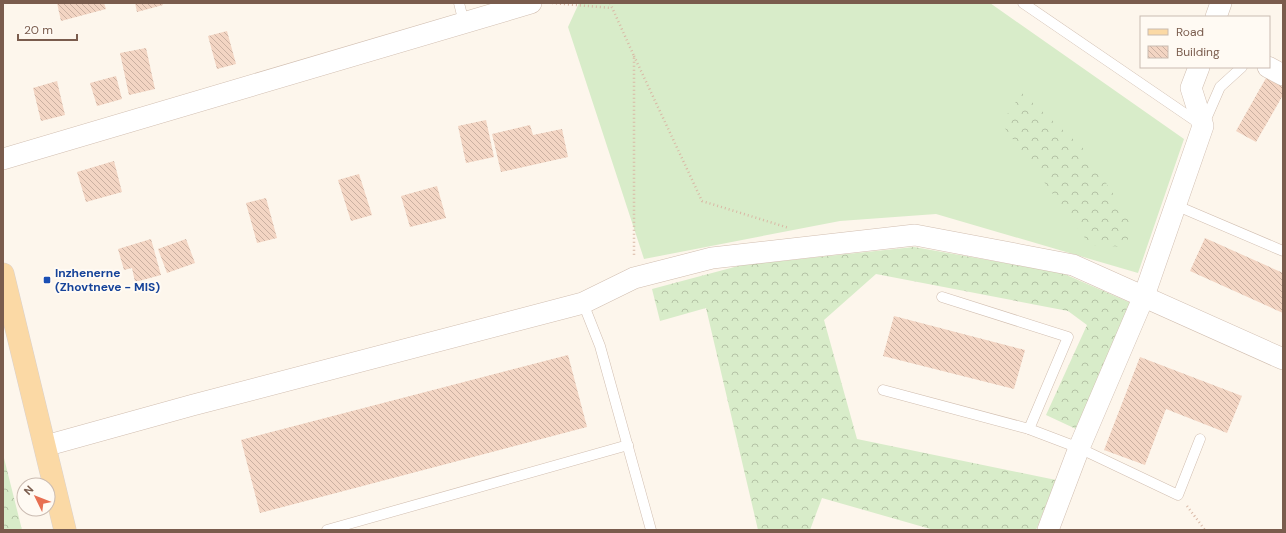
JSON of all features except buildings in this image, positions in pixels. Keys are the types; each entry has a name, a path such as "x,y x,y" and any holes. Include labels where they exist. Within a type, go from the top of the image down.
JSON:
{"main road":[{"path":"3,274 65,530"}],"street":[{"path":"3,159 531,3"},
{"path":"1216,16 1221,3"},
{"path":"1048,530 1079,448 1144,296 1203,126 1191,88 1199,68"},
{"path":"1270,68 1283,75"},
{"path":"45,446 200,403 583,303 634,278 712,258 915,235 1073,265 1283,358"}],"lane":[{"path":"459,3 464,23"},
{"path":"1023,3 1203,126 1220,87 1241,68"},
{"path":"1175,205 1283,251"},
{"path":"942,296 1068,337 1029,429"},
{"path":"583,303 600,346 651,530"},
{"path":"882,390 1029,429 1079,448 1178,495 1200,439"},
{"path":"327,530 628,445"}],"path":[{"path":"552,3 612,8"},
{"path":"610,3 702,201 796,230"},
{"path":"634,56 634,278"},
{"path":"1178,495 1205,530"}],"green space":[{"path":"579,3 990,3 1184,139 1138,273 936,214 840,221 644,259 568,27"},
{"path":"1022,93 1082,147 1130,219 1127,247 1090,245 1001,123"},
{"path":"914,247 1062,273 1131,303 1076,429 1046,415 1087,325 1068,311 876,274 824,320 857,439 1056,480 1036,530 934,530 822,498 810,530 758,530 706,308 660,321 652,289 742,265"},
{"path":"3,454 16,506 16,517 19,517 22,530 3,530"}],"place":[{"name":"Inzhenerne (Zhovtneve - MIS)","path":"47,280"}]}
